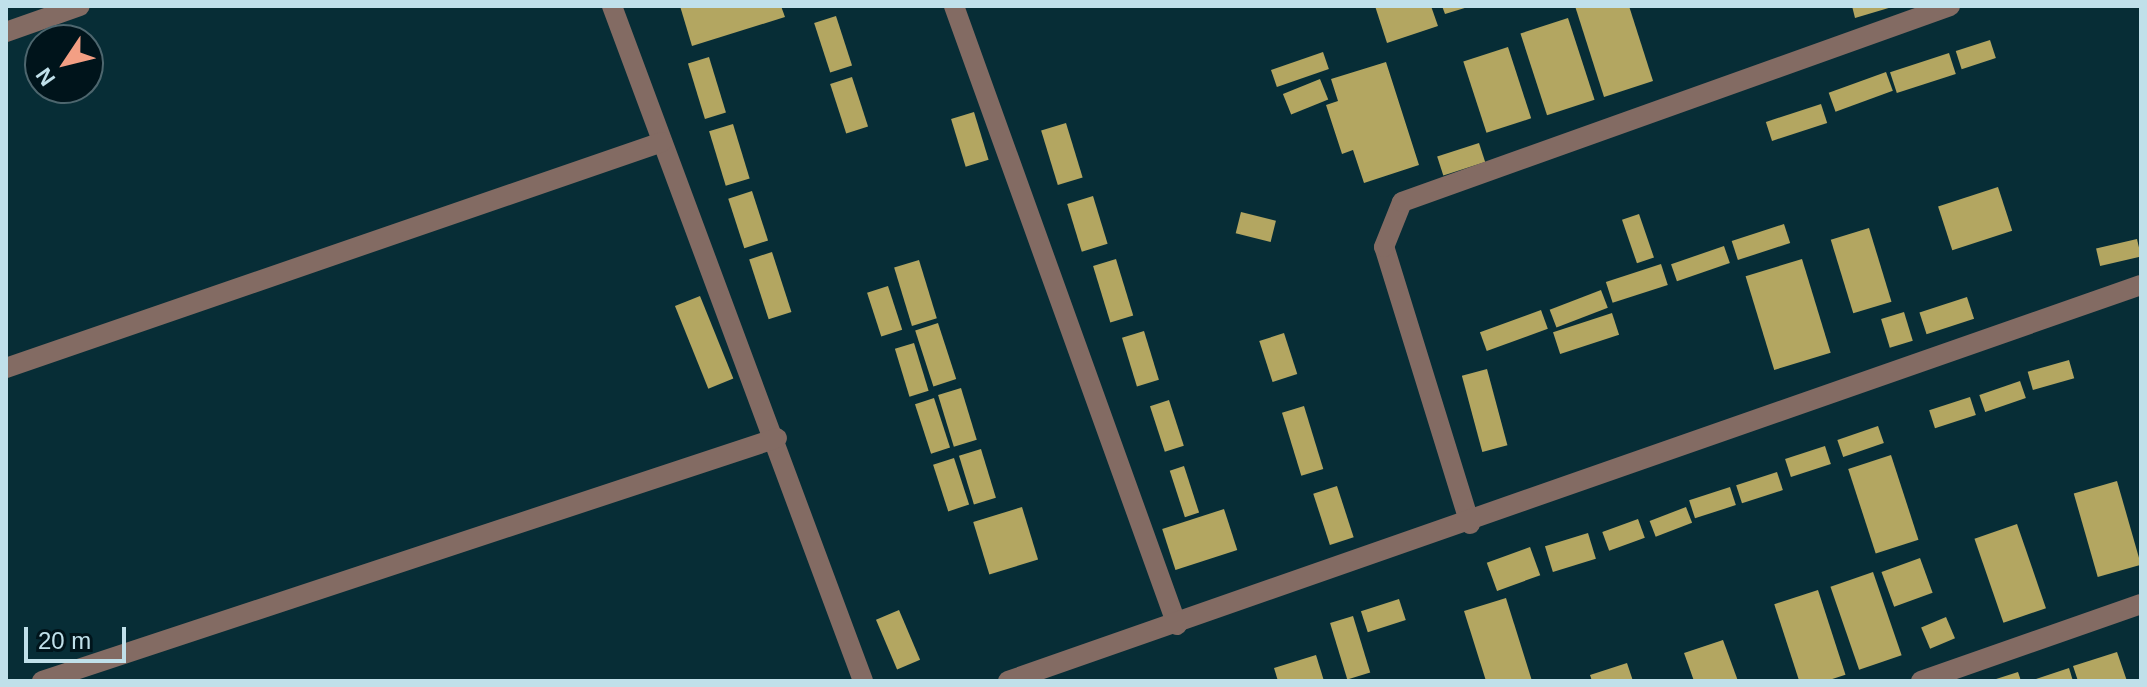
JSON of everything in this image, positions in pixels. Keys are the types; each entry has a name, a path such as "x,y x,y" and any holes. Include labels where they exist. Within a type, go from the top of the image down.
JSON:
{"street":[{"path":"6,32 80,6"},
{"path":"612,6 777,438 863,681"},
{"path":"954,6 1177,625"},
{"path":"1470,524 1384,247 1402,202 1950,6"},
{"path":"6,368 662,142"},
{"path":"1008,681 1470,524 2141,285"},
{"path":"42,681 777,438"},
{"path":"1921,681 2141,604"}],"building":[{"path":"680,6 781,6 785,17 692,46"},
{"path":"1375,6 1431,6 1438,26 1387,43"},
{"path":"1442,6 1468,6 1468,7 1445,14"},
{"path":"1575,6 1629,6 1653,81 1604,97"},
{"path":"1852,6 1892,6 1892,7 1855,18"},
{"path":"836,16 852,65 830,73 814,23"},
{"path":"1568,18 1595,100 1547,115 1520,33"},
{"path":"1990,40 1996,58 1962,69 1956,51"},
{"path":"1508,47 1531,118 1486,133 1463,62"},
{"path":"1323,52 1329,69 1277,87 1271,70"},
{"path":"1949,53 1956,74 1897,93 1890,72"},
{"path":"709,57 726,112 705,119 688,63"},
{"path":"1386,62 1419,165 1364,183 1353,150 1342,154 1326,105 1338,101 1331,79"},
{"path":"1886,72 1893,91 1836,112 1829,93"},
{"path":"852,77 868,126 846,134 830,84"},
{"path":"1320,79 1328,99 1291,114 1283,94"},
{"path":"1821,104 1827,123 1772,141 1766,122"},
{"path":"974,112 989,160 966,167 951,119"},
{"path":"1066,123 1083,178 1058,185 1041,131"},
{"path":"733,124 750,179 726,186 709,131"},
{"path":"1479,143 1485,162 1443,176 1437,157"},
{"path":"1998,187 2012,231 1952,250 1938,206"},
{"path":"752,191 768,240 744,248 728,199"},
{"path":"1093,196 1108,244 1082,252 1067,204"},
{"path":"1241,212 1276,221 1271,242 1236,233"},
{"path":"1639,214 1654,257 1637,263 1622,220"},
{"path":"1784,224 1790,243 1738,260 1732,241"},
{"path":"1869,228 1892,302 1853,313 1831,240"},
{"path":"2137,239 2141,257 2100,266 2096,248"},
{"path":"1724,246 1730,263 1677,281 1671,264"},
{"path":"772,252 791,312 769,319 749,259"},
{"path":"1116,259 1133,315 1110,322 1093,266"},
{"path":"1802,259 1831,353 1774,370 1746,276"},
{"path":"919,260 937,318 912,326 894,268"},
{"path":"1661,264 1668,285 1613,303 1606,282"},
{"path":"888,286 902,330 881,337 867,293"},
{"path":"1601,290 1608,308 1556,327 1550,310"},
{"path":"700,296 733,379 708,389 675,306"},
{"path":"1967,297 1974,319 1927,334 1919,312"},
{"path":"1541,310 1548,329 1487,351 1480,332"},
{"path":"1904,312 1913,341 1890,348 1881,319"},
{"path":"1612,313 1619,335 1560,354 1553,332"},
{"path":"938,323 956,379 933,387 915,330"},
{"path":"1144,331 1159,380 1137,386 1122,338"},
{"path":"1284,333 1297,374 1273,382 1259,341"},
{"path":"914,343 929,391 909,397 895,349"},
{"path":"2069,360 2074,378 2033,390 2028,372"},
{"path":"1487,369 1507,445 1482,452 1462,376"},
{"path":"2020,381 2026,398 1985,412 1979,395"},
{"path":"961,388 977,440 954,447 938,395"},
{"path":"1970,397 1976,415 1935,428 1929,410"},
{"path":"934,398 950,447 931,454 915,404"},
{"path":"1169,400 1184,446 1165,452 1150,406"},
{"path":"1304,406 1323,469 1301,476 1282,413"},
{"path":"1878,426 1884,443 1843,457 1837,440"},
{"path":"1825,446 1831,464 1791,477 1785,459"},
{"path":"981,449 996,498 974,504 959,456"},
{"path":"1891,455 1919,540 1876,554 1848,469"},
{"path":"954,458 969,505 948,511 933,465"},
{"path":"1184,466 1199,513 1185,517 1170,471"},
{"path":"1777,472 1783,490 1742,503 1736,485"},
{"path":"2117,481 2141,565 2098,577 2074,493"},
{"path":"1337,486 1354,537 1330,545 1313,494"},
{"path":"1730,487 1736,505 1695,518 1689,500"},
{"path":"1022,507 1038,560 989,575 973,522"},
{"path":"1686,507 1692,523 1656,537 1650,521"},
{"path":"1224,509 1237,550 1175,570 1162,529"},
{"path":"1638,519 1645,538 1609,551 1602,532"},
{"path":"2017,524 2046,608 2003,623 1974,539"},
{"path":"1588,533 1596,559 1553,572 1545,546"},
{"path":"1530,547 1540,575 1497,591 1487,563"},
{"path":"1920,558 1933,593 1894,607 1881,572"},
{"path":"1873,572 1902,655 1859,670 1830,587"},
{"path":"1818,590 1846,675 1826,681 1799,681 1774,604"},
{"path":"1506,598 1532,681 1486,681 1464,611"},
{"path":"1399,599 1406,620 1368,632 1361,611"},
{"path":"899,610 920,660 897,669 876,620"},
{"path":"1353,616 1370,672 1347,679 1330,623"},
{"path":"1946,617 1955,638 1930,649 1921,628"},
{"path":"1723,640 1738,681 1694,681 1684,653"},
{"path":"2117,652 2127,681 2078,681 2073,666"},
{"path":"1316,655 1324,681 1278,681 1274,668"},
{"path":"1627,663 1633,681 1592,681 1590,675"},
{"path":"2069,668 2073,681 2033,681 2033,680"},
{"path":"2018,672 2021,681 1993,681 1993,680"}]}
